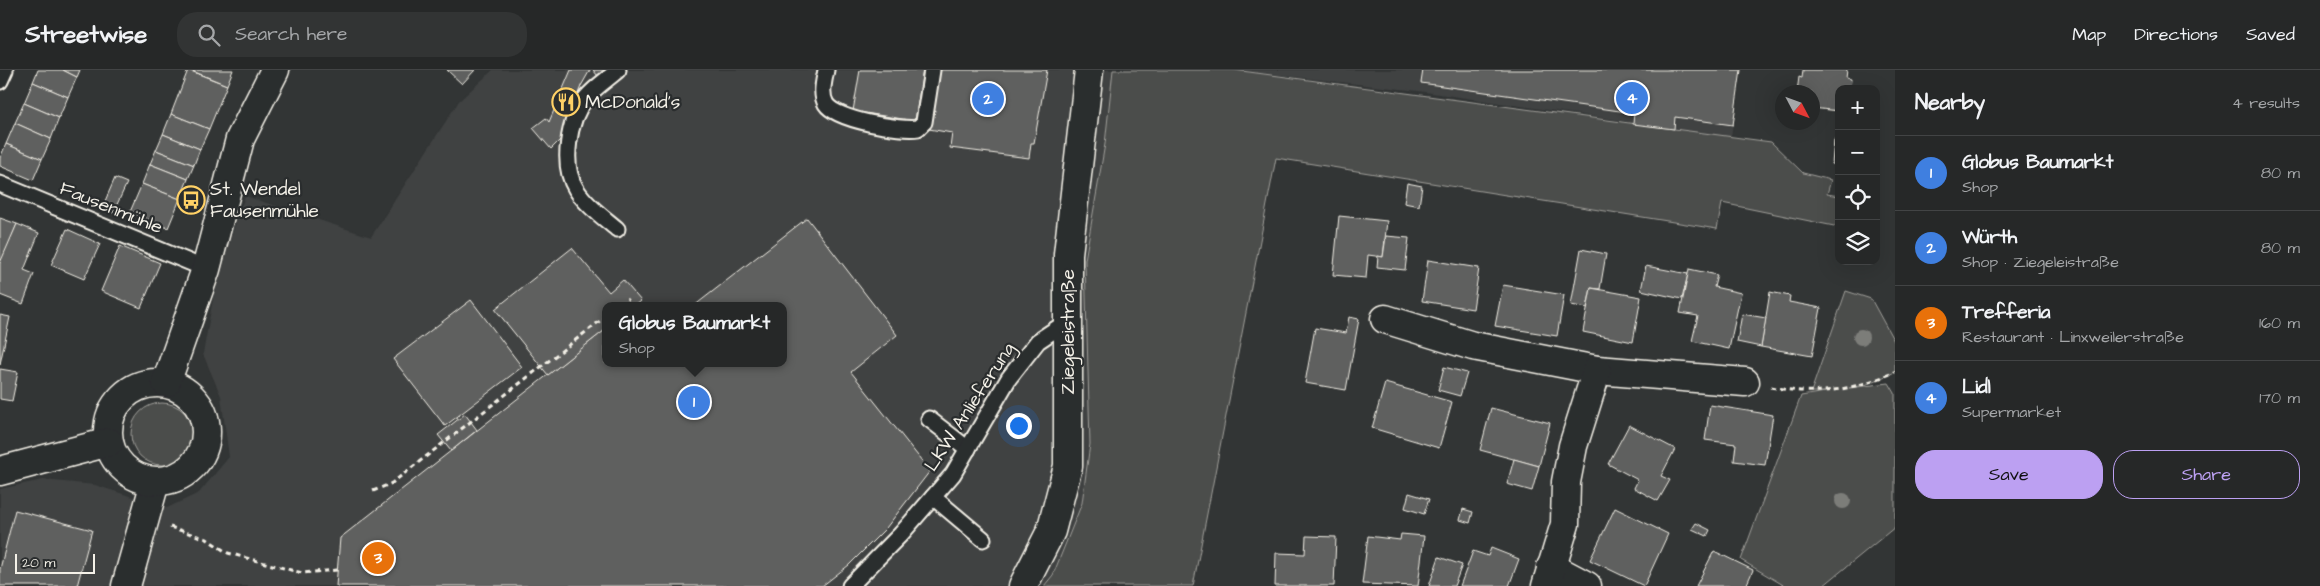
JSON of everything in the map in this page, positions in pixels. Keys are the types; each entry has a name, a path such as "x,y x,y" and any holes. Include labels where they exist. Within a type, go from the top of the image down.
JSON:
{"street":[{"path":"166,383 206,269 240,139 275,70"},
{"name":"Ziegeleistraße","path":"1023,586 1051,531 1068,466 1068,254 1089,70"},
{"path":"1385,319 1473,346 1597,370 1746,382"},
{"path":"1587,586 1549,577 1565,524 1566,482 1574,446 1597,370"},
{"path":"150,383 166,383 179,388 191,396 200,408 205,421 206,435 203,450 195,464 184,474 170,480 155,482 139,478 125,470 114,457 109,442 108,426 113,411 122,398 135,388 150,383"},
{"path":"0,471 109,442"},
{"path":"126,586 155,482"}],"lane":[{"path":"0,81 5,70"},
{"path":"617,229 586,202 577,191 570,178 569,157 570,137 579,109 586,98 618,70"},
{"path":"826,70 822,90 827,105 843,116 907,130 918,128 924,122 932,70"},
{"name":"Fausenmühle","path":"0,184 206,269"},
{"name":"LKW Anlieferung","path":"850,586 902,534 953,474 1009,378 1038,341 1068,321"},
{"path":"929,419 968,449"},
{"path":"933,497 983,539"}],"path":[{"path":"373,491 392,483 602,320"},
{"path":"1746,382 1795,391 1831,392 1865,385 1895,372"},
{"path":"170,527 207,539 228,553 302,573 338,570"}],"shaded area":[{"path":"493,70 1113,70 1105,144 1090,444 1082,503 1053,575 1044,586 0,586 0,489 43,480 95,485 167,508 199,493 229,457 221,396 203,354 217,277 245,196 371,237 459,101"},
{"path":"1113,70 1234,70 1771,142 1803,173 1831,180 1827,194 1835,195 1835,226 1722,203 1717,229 1276,158 1193,586 1044,586 1053,575 1082,503 1090,444 1085,260 1105,144"},
{"path":"1234,70 1741,70 1731,137 1419,91"},
{"path":"1846,291 1871,299 1895,343 1895,372 1865,385 1849,388 1889,383 1895,393 1895,527 1823,586 1785,586 1741,560 1801,396 1825,392 1811,392"},
{"path":"162,403 174,406 184,412 190,422 193,434 190,446 184,456 174,462 162,465 150,462 140,456 134,446 131,434 134,422 140,412 150,406"}],"building":[{"path":"38,70 63,70 77,77 68,97 33,82"},
{"path":"63,70 80,70 77,77"},
{"path":"188,70 227,85 209,129 171,114"},
{"path":"190,70 233,70 227,85"},
{"path":"447,70 475,70 462,84"},
{"name":"McDonald's","path":"571,70 590,70 581,86 560,140 551,149 533,128 546,118 549,122"},
{"name":"McDonald's","path":"593,70 605,70 598,76"},
{"path":"860,70 923,70 915,121 853,111"},
{"path":"940,70 1047,70 1034,143 1031,143 1029,158 950,148 952,133 929,129"},
{"path":"1423,70 1741,70 1733,125 1675,117 1674,129 1633,124 1634,113 1421,83"},
{"path":"1803,70 1847,70 1846,78 1851,79 1850,85 1835,85 1835,111 1820,109 1820,85 1798,85 1799,77 1802,78"},
{"path":"33,82 68,97 59,118 24,103"},
{"path":"24,103 59,118 51,139 15,123"},
{"path":"171,114 209,129 200,149 163,134"},
{"path":"15,123 51,139 42,159 6,144"},
{"path":"163,134 200,149 194,165 156,150"},
{"path":"1834,140 1835,164 1832,164"},
{"path":"6,144 42,159 33,180 0,166 0,158"},
{"path":"156,150 194,165 188,179 150,164"},
{"path":"150,164 188,179 180,199 142,184"},
{"path":"115,178 127,183 113,213 102,208"},
{"path":"1407,183 1422,186 1419,206 1404,203"},
{"path":"142,184 180,199 168,228 130,212"},
{"path":"1339,216 1387,221 1383,257 1368,255 1366,278 1333,275"},
{"path":"0,218 17,224 1,264 0,263"},
{"path":"807,218 897,335 851,372 930,471 886,528 849,565 822,586 336,586 340,538 602,332 602,367 787,367 787,302 699,302"},
{"path":"17,224 39,233 24,270 34,274 23,304 0,295 0,263"},
{"path":"67,229 100,244 84,279 51,265"},
{"path":"1386,236 1409,238 1405,270 1377,267 1378,256 1383,257"},
{"path":"120,246 160,263 141,308 101,291"},
{"path":"572,248 609,292 623,280 641,301 602,302 602,332 548,375 495,309"},
{"path":"1581,249 1606,254 1600,289 1591,288 1587,308 1571,305"},
{"path":"1428,260 1479,268 1473,309 1422,301"},
{"path":"1646,266 1688,274 1682,299 1641,290"},
{"path":"1689,269 1717,275 1714,287 1741,293 1729,349 1692,341 1698,316 1680,313"},
{"path":"1503,285 1564,295 1557,336 1495,326"},
{"path":"1591,288 1641,297 1633,342 1583,332"},
{"path":"1770,292 1790,296 1789,302 1821,308 1812,356 1761,347"},
{"path":"471,300 522,367 445,426 393,359"},
{"path":"1742,314 1766,318 1761,347 1737,342"},
{"path":"0,315 10,317 0,364"},
{"path":"1349,317 1359,319 1346,390 1305,383 1315,328 1346,333"},
{"path":"1444,367 1467,373 1460,396 1438,390"},
{"path":"0,369 18,372 12,401 0,399"},
{"path":"1385,383 1452,402 1439,448 1372,428"},
{"path":"1710,405 1773,415 1765,465 1734,461 1736,444 1705,440"},
{"path":"1491,408 1550,423 1539,466 1480,450"},
{"path":"465,414 477,430 451,451 438,435"},
{"path":"1629,425 1675,449 1661,476 1670,480 1658,501 1634,488 1638,480 1608,464"},
{"path":"1514,459 1539,466 1532,491 1507,484"},
{"path":"1409,493 1429,499 1424,514 1405,508"},
{"path":"1615,508 1668,534 1644,586 1590,560"},
{"path":"1463,509 1473,512 1470,523 1460,520"},
{"path":"15,510 92,530 77,586 0,586 0,569"},
{"path":"1696,523 1710,530 1707,536 1692,529"},
{"path":"1401,534 1424,536 1418,586 1362,584 1368,536 1400,540"},
{"path":"1306,536 1336,537 1334,586 1275,586 1276,553 1305,554"},
{"path":"1491,548 1519,559 1509,586 1460,586 1473,551 1488,556"},
{"path":"1714,551 1753,570 1746,586 1696,586"},
{"path":"1439,557 1462,565 1454,586 1429,586"}],"place":[{"name":"Lidl","path":"1632,98"},
{"name":"Würth","path":"988,99"},
{"name":"McDonald's","path":"566,102"},
{"name":"St. Wendel Fausenmühle","path":"191,200"},
{"name":"Globus Baumarkt","path":"694,402"},
{"name":"Trefferia","path":"378,558"}]}
